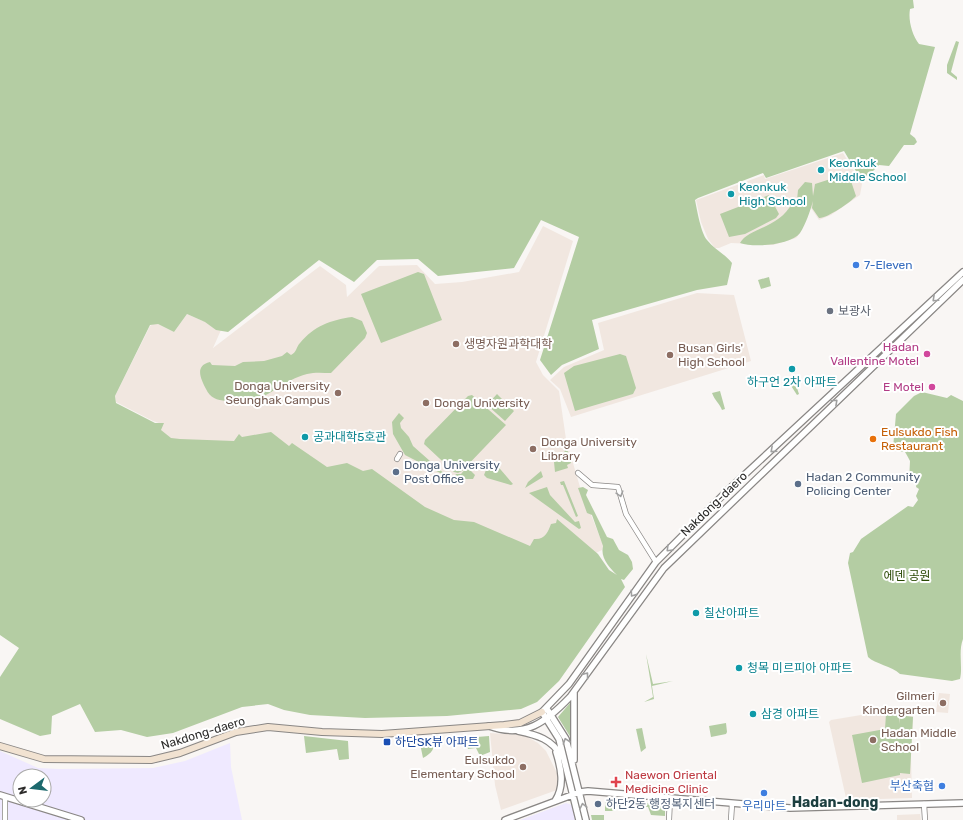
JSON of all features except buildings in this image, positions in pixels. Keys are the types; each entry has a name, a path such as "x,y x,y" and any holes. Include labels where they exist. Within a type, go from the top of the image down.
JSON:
{"main road":[{"name":"Nakdong-daero","path":"0,746 44,759 151,760 180,753 236,732 268,728 382,734 520,722 545,710"}],"street":[{"name":"Nakdong-daero","path":"545,710 569,684 656,562 727,491 963,272"},
{"name":"Nakdong-daero","path":"486,726 498,729 514,730 530,728 553,716 574,692 664,568 963,280"},
{"path":"802,423 808,430"},
{"path":"397,459 400,454"},
{"path":"578,473 592,485 618,487 626,514 656,562 664,568"},
{"path":"574,692 574,769 579,820"},
{"path":"545,710 553,716 566,739 574,769"},
{"path":"545,710 547,720 559,739 567,768 586,820"},
{"path":"514,730 544,737 554,746 567,768"},
{"path":"554,746 560,766 561,782 559,795 555,801"},
{"path":"505,820 577,793 596,791 790,808 963,803"},
{"path":"5,820 2,796 81,820"},
{"path":"669,820 670,798"},
{"path":"731,820 732,804"},
{"path":"924,804 925,820"}],"shaded area":[{"path":"843,153 862,184 860,195 831,215 819,220 811,208 800,233 796,238 773,245 731,243 719,248 715,248 708,239 701,222 696,200 764,175 765,179"},
{"name":"Donga University Seunghak Campus","path":"543,226 573,241 536,362 543,375 559,391 566,439 580,487 603,545 602,550 573,564 233,442 194,442 170,439 160,431 162,424 116,402 115,396 150,326 153,324 158,324 174,332 187,314 203,321 205,319 221,330 213,348 320,266 346,285 347,297 379,266 417,265 435,284 462,282 519,272"},
{"name":"Busan Girls' High School","path":"697,293 734,295 751,361 571,417 560,389 550,380 564,367 604,350 598,323"},
{"name":"Gilmeri Kindergarten","path":"939,693 950,694 948,713 936,712"},
{"name":"Hadan Middle School","path":"879,712 913,716 911,757 912,798 848,800 846,798 829,722 831,720"},
{"name":"Eulsukdo Elementary School","path":"490,733 524,735 538,743 546,751 558,775 557,790 501,810 495,785"},
{"path":"230,743 231,767 242,820 0,820 0,751 38,768 12,768 12,808 52,808 52,769 153,768 185,761"},
{"path":"566,803 572,805 575,820 520,820"},
{"path":"920,814 921,820 897,820 897,815"}],"green space":[{"path":"0,0 913,0 914,8 910,9 910,18 914,36 919,44 935,47 910,134 917,142 914,145 904,145 889,166 879,165 868,176 860,178 844,151 766,178 763,173 698,198 695,200 705,237 732,263 727,285 697,290 592,320 599,349 562,365 551,375 540,360 579,237 541,220 514,268 438,276 418,259 377,260 354,282 319,260 228,332 216,330 205,322 187,314 174,332 158,324 150,325 115,396 116,403 155,423 164,423 161,430 171,438 234,441 239,434 242,437 271,432 289,446 292,443 327,467 347,463 363,471 372,469 425,507 454,520 474,522 530,546 534,539 541,538 546,535 551,524 556,523 557,519 598,554 609,570 617,575 604,559 602,550 603,546 592,515 587,513 578,488 583,487 588,490 586,495 607,537 613,539 619,550 628,555 632,562 633,569 624,580 621,579 625,587 559,681 537,702 521,709 447,716 365,718 310,715 284,710 268,704 242,707 173,733 147,737 121,730 95,732 80,704 52,716 51,734 40,736 0,719 0,677 19,648 0,635"},
{"path":"956,41 959,42 951,72 957,77 957,80 947,73 947,65"},
{"path":"846,174 849,175 856,196 838,210 827,216 819,218 812,208 813,201 804,226 800,233 795,237 781,243 763,245 740,243 750,234 780,218 792,203 797,200 798,190 805,182 812,183 813,196 815,184"},
{"path":"769,195 779,214 776,218 745,234 729,237 720,214"},
{"path":"418,272 424,274 442,320 381,343 361,294"},
{"path":"769,277 771,286 761,289 758,280"},
{"path":"352,317 362,321 367,333 365,338 331,373 307,374 286,383 261,397 251,401 240,402 223,401 214,398 210,395 202,381 200,370 205,364 210,362 212,365 235,366 243,362 264,361 282,356 287,352 291,355 305,337 317,328 330,322"},
{"path":"620,354 626,356 636,388 633,394 575,411 564,373 574,366"},
{"path":"794,378 799,394 797,395 788,381"},
{"path":"720,391 725,409 722,410 712,393"},
{"name":"에덴 공원","path":"922,392 947,398 951,395 963,401 963,639 961,649 960,679 952,681 900,674 897,671 868,657 848,563 850,553 853,552 861,539 908,506 913,507 918,500 916,496 919,489 916,487 917,481 910,475 910,461 905,452 897,451 893,448 896,414 914,396"},
{"path":"497,394 514,411 505,421 487,405"},
{"path":"472,395 506,425 462,471 458,473 454,472 424,444 425,440 468,396"},
{"path":"399,413 404,418 400,423 401,428 409,437 413,446 448,477 405,455 393,434 392,422"},
{"path":"566,445 571,463 567,465 568,468 555,472 554,462 565,451 564,447"},
{"path":"493,463 495,463 513,484 511,485 487,478 484,475 486,470"},
{"path":"467,467 475,475 473,479 453,479 456,474 461,474"},
{"path":"541,471 543,477 525,488 528,482"},
{"path":"564,481 578,516 576,517 563,485 561,485 560,482"},
{"path":"547,487 550,495 575,522 579,521 581,528 579,529 529,493"},
{"path":"646,654 653,684 673,681 652,686 654,699 644,702 653,697"},
{"path":"570,703 571,738 558,717"},
{"path":"886,714 899,715 900,724 900,715 913,717 910,774 900,773 900,775 862,783 852,735 885,729"},
{"path":"726,723 726,734 711,737 709,726"},
{"path":"642,728 646,748 641,752 636,729"},
{"path":"304,736 348,741 349,759 339,760 337,749 306,753"},
{"path":"489,736 490,752 480,756 476,748 468,749 465,738"},
{"path":"435,738 432,750 423,758 419,739"},
{"path":"605,798 665,805 665,816 651,815 648,807 619,804 614,811 605,811"},
{"path":"591,815 604,815 604,820 592,820"}],"place":[{"name":"Keonkuk Middle School","path":"821,170"},
{"name":"Keonkuk High School","path":"731,194"},
{"name":"7-Eleven","path":"856,265"},
{"name":"보광사","path":"830,311"},
{"name":"생명자원과학대학","path":"456,344"},
{"name":"Hadan Vallentine Motel","path":"927,354"},
{"name":"Busan Girls' High School","path":"670,355"},
{"name":"하구언 2차 아파트","path":"792,369"},
{"name":"E Motel","path":"932,387"},
{"name":"Donga University Seunghak Campus","path":"338,393"},
{"name":"Donga University","path":"426,403"},
{"name":"공과대학5호관","path":"305,437"},
{"name":"Eulsukdo Fish Restaurant","path":"873,439"},
{"name":"Donga University Library","path":"533,449"},
{"name":"Donga University Post Office","path":"396,472"},
{"name":"Hadan 2 Community Policing Center","path":"798,484"},
{"name":"칠산아파트","path":"696,613"},
{"name":"청목 미르피아 아파트","path":"739,668"},
{"name":"Gilmeri Kindergarten","path":"943,703"},
{"name":"삼경 아파트","path":"753,714"},
{"name":"Hadan Middle School","path":"873,740"},
{"name":"하단SK뷰 아파트","path":"387,742"},
{"name":"Eulsukdo Elementary School","path":"523,767"},
{"name":"Naewon Oriental Medicine Clinic","path":"616,782"},
{"name":"부산축협","path":"942,786"},
{"name":"우리마트","path":"764,793"},
{"name":"하단2동 행정복지센터","path":"598,804"}],"district":[{"name":"Hadan-dong","path":"835,802"}]}
